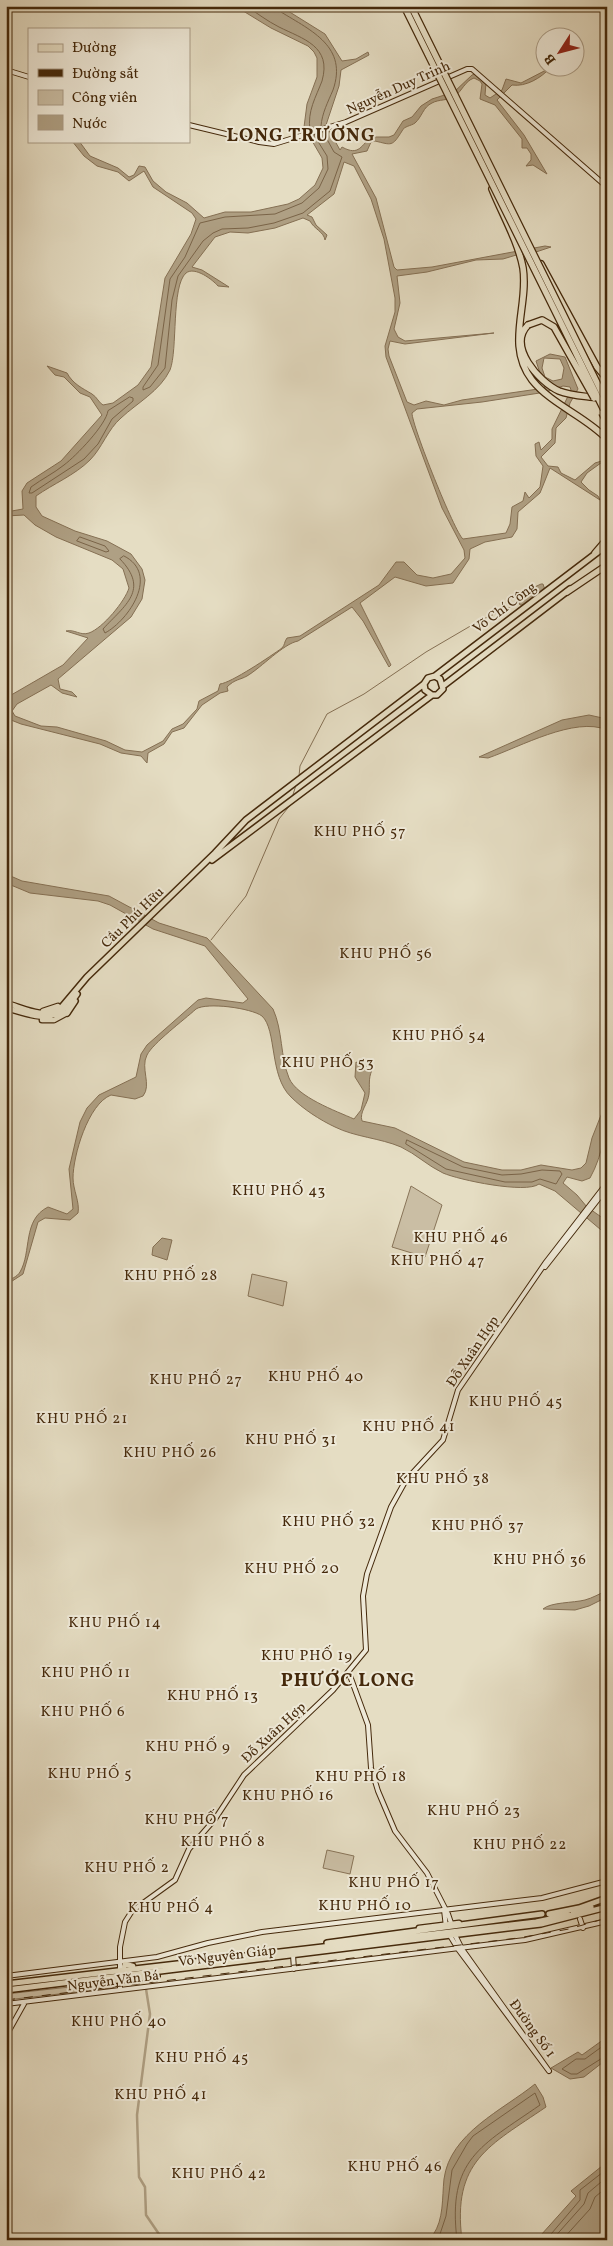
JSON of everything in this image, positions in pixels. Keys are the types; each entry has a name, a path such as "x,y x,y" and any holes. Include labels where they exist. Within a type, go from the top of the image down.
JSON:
{"highway":[{"path":"404,6 607,402"},
{"path":"411,6 607,416"},
{"path":"478,149 597,367 607,379"},
{"path":"478,149 523,267 524,284 518,323 519,350 532,380 545,393 589,423 607,440"},
{"path":"571,396 544,381 528,363 522,341 524,330 528,325 542,320 557,330 607,423"},
{"path":"519,350 529,370 542,384 571,396 607,402"},
{"path":"595,553 607,539"},
{"name":"Võ Chí Công","path":"421,686 428,678 438,674 607,544"},
{"path":"565,593 607,564"},
{"name":"Võ Chí Công","path":"429,697 440,693 446,684 565,593"},
{"path":"438,674 446,684"},
{"path":"421,686 425,690 429,697 194,874 246,820 276,795 421,686"},
{"path":"332,754 339,764"},
{"name":"Cầu Phú Hữu","path":"77,991 194,874"},
{"path":"70,1004 77,991"},
{"path":"59,1007 77,991"},
{"path":"67,1013 73,1006 77,991"},
{"name":"Võ Nguyên Giáp","path":"6,1983 101,1971 120,1972 293,1957 525,1919 582,1908 607,1899"},
{"name":"Võ Nguyên Giáp","path":"450,1931 479,1922 525,1919 536,1922 571,1914 582,1908"},
{"name":"Võ Nguyên Giáp","path":"120,1972 134,1966 427,1929 450,1931 514,1928 549,1923 607,1909"},
{"name":"Võ Nguyên Giáp","path":"6,1991 120,1972 434,1932 546,1926 580,1919 596,1912"},
{"path":"427,1929 434,1932"}],"main road":[{"name":"Nguyễn Duy Trinh","path":"190,125 272,144 360,116 467,69 476,71 607,187"},
{"path":"6,70 28,77"},
{"path":"322,760 421,686"},
{"path":"315,783 424,703 429,697"},
{"path":"6,1002 38,1013 51,1013 59,1007"},
{"path":"6,1009 46,1018 57,1015 70,1004"},
{"path":"6,1009 44,1021 54,1020 67,1013"},
{"path":"568,1235 607,1183"},
{"path":"568,1235 607,1188"},
{"name":"Đỗ Xuân Hợp","path":"120,1972 122,1933 125,1922 133,1910 175,1880 189,1849 216,1818 244,1775 349,1673 366,1648 363,1612 366,1574 389,1510 406,1481 443,1440 458,1390 541,1270 568,1235"},
{"path":"349,1673 368,1725 370,1762 376,1785 395,1831 427,1873 444,1910 450,1931"},
{"path":"56,1970 120,1972 140,1960 262,1932 542,1898 607,1882"},
{"path":"580,1919 583,1928"},
{"name":"Nguyễn Văn Bá","path":"6,2004 25,2002 120,1972 294,1969 531,1939 607,1921"},
{"name":"Võ Nguyên Giáp","path":"411,1931 450,1931"},
{"name":"Đường Số 1","path":"450,1931 459,1948 549,2071 459,1948"},
{"path":"293,1957 294,1969"},
{"path":"6,1975 56,1970 100,1962 120,1972"},
{"path":"6,2036 25,2002"}],"green space":[{"path":"411,1186 442,1205 425,1257 392,1247"},
{"path":"252,1274 287,1282 283,1306 248,1296"},
{"path":"327,1850 354,1856 350,1874 323,1868"},
{"path":"115,1982 116,1986 112,1988 6,2000 6,1994"}],"water":[{"path":"235,6 280,6 325,34 342,61 356,59 368,52 369,55 341,70 339,86 326,125 340,150 342,147 353,151 357,150 372,137 389,137 394,135 403,121 412,117 421,106 432,99 454,92 472,75 475,74 486,83 485,95 490,98 502,90 506,79 521,83 536,75 538,78 533,81 523,85 512,85 497,100 524,135 547,174 533,165 526,166 531,160 531,154 527,148 522,148 522,139 495,105 480,99 482,84 474,78 468,81 455,96 429,105 417,121 404,128 394,142 388,144 371,142 367,151 352,154 376,198 394,267 397,270 432,267 545,246 551,247 530,254 523,253 503,259 476,260 427,272 397,276 400,303 394,329 398,337 405,341 494,333 405,344 390,341 389,356 407,402 414,405 426,401 444,405 462,400 545,388 536,361 550,354 565,357 578,389 570,403 566,418 556,428 555,443 541,457 548,466 558,467 561,473 575,480 595,463 605,460 587,473 581,482 598,496 600,500 550,468 540,493 518,512 517,529 512,537 485,542 470,549 469,559 453,583 426,586 395,577 360,603 391,665 389,667 363,621 352,607 298,641 286,646 253,672 230,684 227,687 228,691 220,693 202,705 184,728 172,732 164,744 148,753 147,763 141,756 121,753 100,744 21,724 6,718 6,698 63,665 88,638 66,631 86,634 101,626 113,614 129,588 123,569 112,560 56,537 35,525 24,515 6,516 6,512 23,509 22,491 27,483 61,461 102,415 90,397 80,393 64,377 55,375 47,366 67,373 75,383 94,395 103,405 113,403 138,385 151,367 165,278 191,234 196,219 192,213 153,187 144,171 129,181 118,172 97,166 84,156 73,142 80,142 90,156 118,168 129,177 134,175 139,166 145,167 153,181 166,192 187,203 204,218 225,212 251,212 288,204 299,199 315,185 323,168 322,158 304,127 307,104 317,77 317,58 308,46 271,28","holes":["344,162 354,166 371,199 384,239 395,298 395,312 385,346 386,357 442,508 464,550 465,558 451,574 433,578 417,575 404,562 396,562 379,585 300,636 287,638 283,647 277,652 242,674 220,684 218,691 199,701 197,709 183,724 172,729 163,741 142,752 125,750 106,741 57,727 41,726 15,716 12,711 17,704 51,685 62,693 77,697 72,692 60,689 58,679 131,617 142,599 145,580 142,569 131,554 107,541 75,531 42,516 36,507 36,496 71,475 90,460 116,422 154,390 166,377 170,370 174,348 178,291 181,280 186,273 190,271 199,272 218,286 229,287 202,270 192,267 215,237 230,232 248,233 275,228 303,218 310,221 323,235 325,240 327,235 316,225 312,217 307,215 334,194","544,358 560,359 564,368 562,379 553,381 545,377 542,368","563,386 570,387 571,390 552,429 552,439 541,450 539,442 535,444 536,456 543,466 540,487 529,498 525,492 523,501 512,507 510,524 506,533 463,539 434,479 412,413 417,409 482,402 546,392"]},
{"path":"543,584 545,590 524,605 520,605 517,599 518,595"},
{"path":"589,715 607,719 607,730 594,727 579,727 564,730 488,758 479,757 562,720"},
{"path":"6,874 22,881 109,896 159,923 207,938 273,1009 286,1070 293,1085 318,1103 354,1119 361,1110 365,1093 355,1077 356,1062 372,1070 368,1098 361,1118 362,1121 395,1128 464,1162 502,1170 521,1170 541,1165 572,1170 581,1168 586,1163 592,1138 607,1100 603,1140 598,1160 590,1178 582,1181 567,1177 563,1183 587,1207 607,1221 607,1235 555,1191 539,1184 532,1187 507,1187 451,1176 401,1147 351,1133 323,1121 301,1106 284,1088 276,1066 270,1032 262,1016 239,1008 209,1006 196,1009 150,1050 145,1060 146,1087 143,1096 135,1099 111,1095 103,1100 95,1109 83,1132 74,1168 73,1182 78,1213 70,1220 45,1218 38,1222 23,1274 6,1285 6,1281 16,1277 24,1264 31,1228 34,1220 40,1213 48,1207 67,1214 73,1209 69,1169 80,1122 87,1108 99,1095 136,1077 141,1054 147,1045 198,1000 206,998 243,1003 248,999 205,946 153,929 110,905 98,901 30,893 6,883"},
{"path":"162,1238 172,1240 167,1260 152,1255 153,1247"},
{"path":"607,1590 607,1597 589,1606 575,1610 543,1609 557,1604 585,1600"},
{"path":"607,2037 607,2059 584,2077 570,2079 551,2068 578,2052 582,2055"},
{"path":"535,2084 543,2097 546,2107 507,2133 479,2158 469,2173 463,2191 460,2213 462,2240 438,2240 433,2235 441,2215 444,2179 448,2163 456,2148 480,2124"},
{"path":"607,2162 607,2240 540,2240 541,2235 576,2196 571,2191"}],"waterway":[{"path":"299,776 300,766 327,714 364,694 426,652 479,621 521,602"},
{"path":"292,798 296,785"},
{"path":"211,940 246,896 279,819 291,804"},
{"path":"146,1989 150,2014 137,2115 139,2177 145,2187 146,2215 163,2240"},
{"path":"432,2240 435,2237"}],"railway":[{"path":"6,2000 518,1938 569,1929 607,1918"}],"district":[{"name":"LONG TRƯỜNG","path":"301,134"},
{"name":"KHU PHỐ 57","path":"360,831"},
{"name":"KHU PHỐ 56","path":"386,953"},
{"name":"KHU PHỐ 54","path":"439,1035"},
{"name":"KHU PHỐ 53","path":"328,1062"},
{"name":"KHU PHỐ 43","path":"279,1190"},
{"name":"KHU PHỐ 46","path":"461,1237"},
{"name":"KHU PHỐ 47","path":"438,1260"},
{"name":"KHU PHỐ 28","path":"171,1275"},
{"name":"KHU PHỐ 40","path":"316,1376"},
{"name":"KHU PHỐ 27","path":"196,1379"},
{"name":"KHU PHỐ 45","path":"516,1401"},
{"name":"KHU PHỐ 21","path":"82,1418"},
{"name":"KHU PHỐ 41","path":"409,1426"},
{"name":"KHU PHỐ 31","path":"291,1439"},
{"name":"KHU PHỐ 26","path":"170,1452"},
{"name":"KHU PHỐ 38","path":"443,1478"},
{"name":"KHU PHỐ 32","path":"329,1521"},
{"name":"KHU PHỐ 37","path":"478,1525"},
{"name":"KHU PHỐ 36","path":"540,1559"},
{"name":"KHU PHỐ 20","path":"292,1568"},
{"name":"KHU PHỐ 14","path":"115,1622"},
{"name":"KHU PHỐ 19","path":"307,1655"},
{"name":"KHU PHỐ 11","path":"86,1672"},
{"name":"PHƯỚC LONG","path":"348,1679"},
{"name":"KHU PHỐ 13","path":"213,1695"},
{"name":"KHU PHỐ 6","path":"83,1711"},
{"name":"KHU PHỐ 9","path":"188,1746"},
{"name":"KHU PHỐ 5","path":"90,1773"},
{"name":"KHU PHỐ 18","path":"361,1776"},
{"name":"KHU PHỐ 16","path":"288,1795"},
{"name":"KHU PHỐ 23","path":"474,1810"},
{"name":"KHU PHỐ 7","path":"187,1819"},
{"name":"KHU PHỐ 8","path":"223,1841"},
{"name":"KHU PHỐ 22","path":"520,1844"},
{"name":"KHU PHỐ 2","path":"127,1867"},
{"name":"KHU PHỐ 17","path":"394,1882"},
{"name":"KHU PHỐ 10","path":"365,1905"},
{"name":"KHU PHỐ 4","path":"171,1907"},
{"name":"KHU PHỐ 40","path":"119,2021"},
{"name":"KHU PHỐ 45","path":"202,2057"},
{"name":"KHU PHỐ 41","path":"161,2094"},
{"name":"KHU PHỐ 46","path":"395,2166"},
{"name":"KHU PHỐ 42","path":"219,2173"}]}
